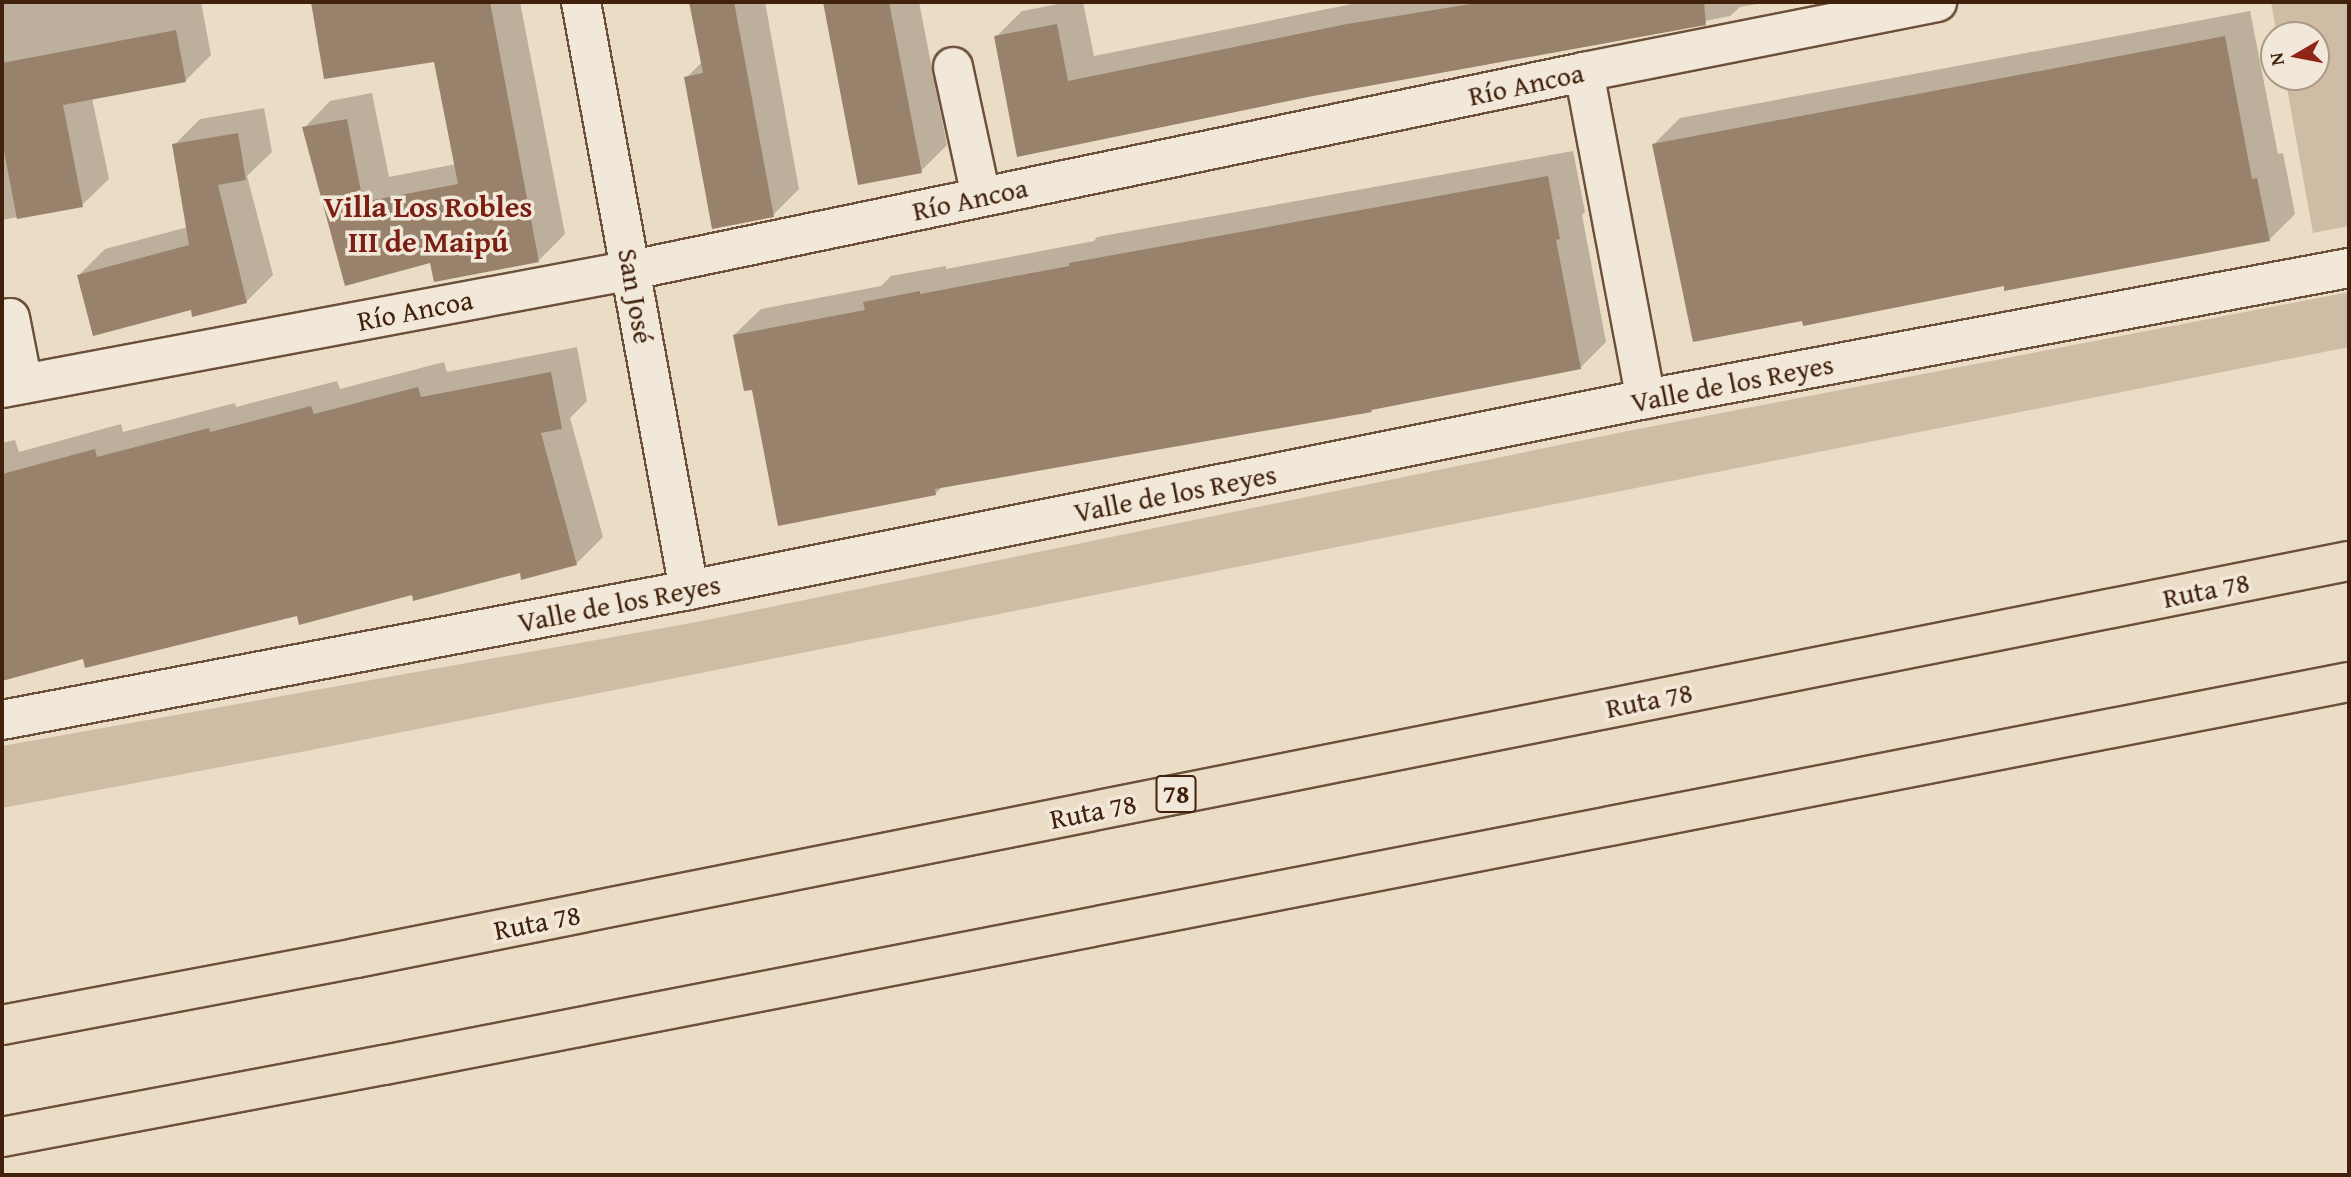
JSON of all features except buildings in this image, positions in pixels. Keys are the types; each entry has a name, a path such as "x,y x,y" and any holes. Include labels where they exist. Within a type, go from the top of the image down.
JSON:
{"highway":[{"name":"Ruta 78","path":"2,1025 356,958 2349,561"},
{"path":"2,1137 398,1063 2349,682"}],"street":[{"name":"San José","path":"581,2 689,590"},
{"name":"Río Ancoa","path":"12,386 632,270 1584,72 1937,2"},
{"path":"953,67 981,197"},
{"path":"1584,72 1646,399"},
{"name":"Valle de los Reyes","path":"2,720 689,590 1646,399 2349,268"},
{"path":"9,318 12,386"}],"shaded area":[{"path":"2271,2 2349,2 2349,226 2313,233 2288,91 2330,91 2330,21 2274,21"},
{"path":"2349,292 2349,347 311,750 2,808 2,746 697,622 1628,431"}],"district":[{"name":"Villa Los Robles III de Maipú","path":"428,223"}]}
